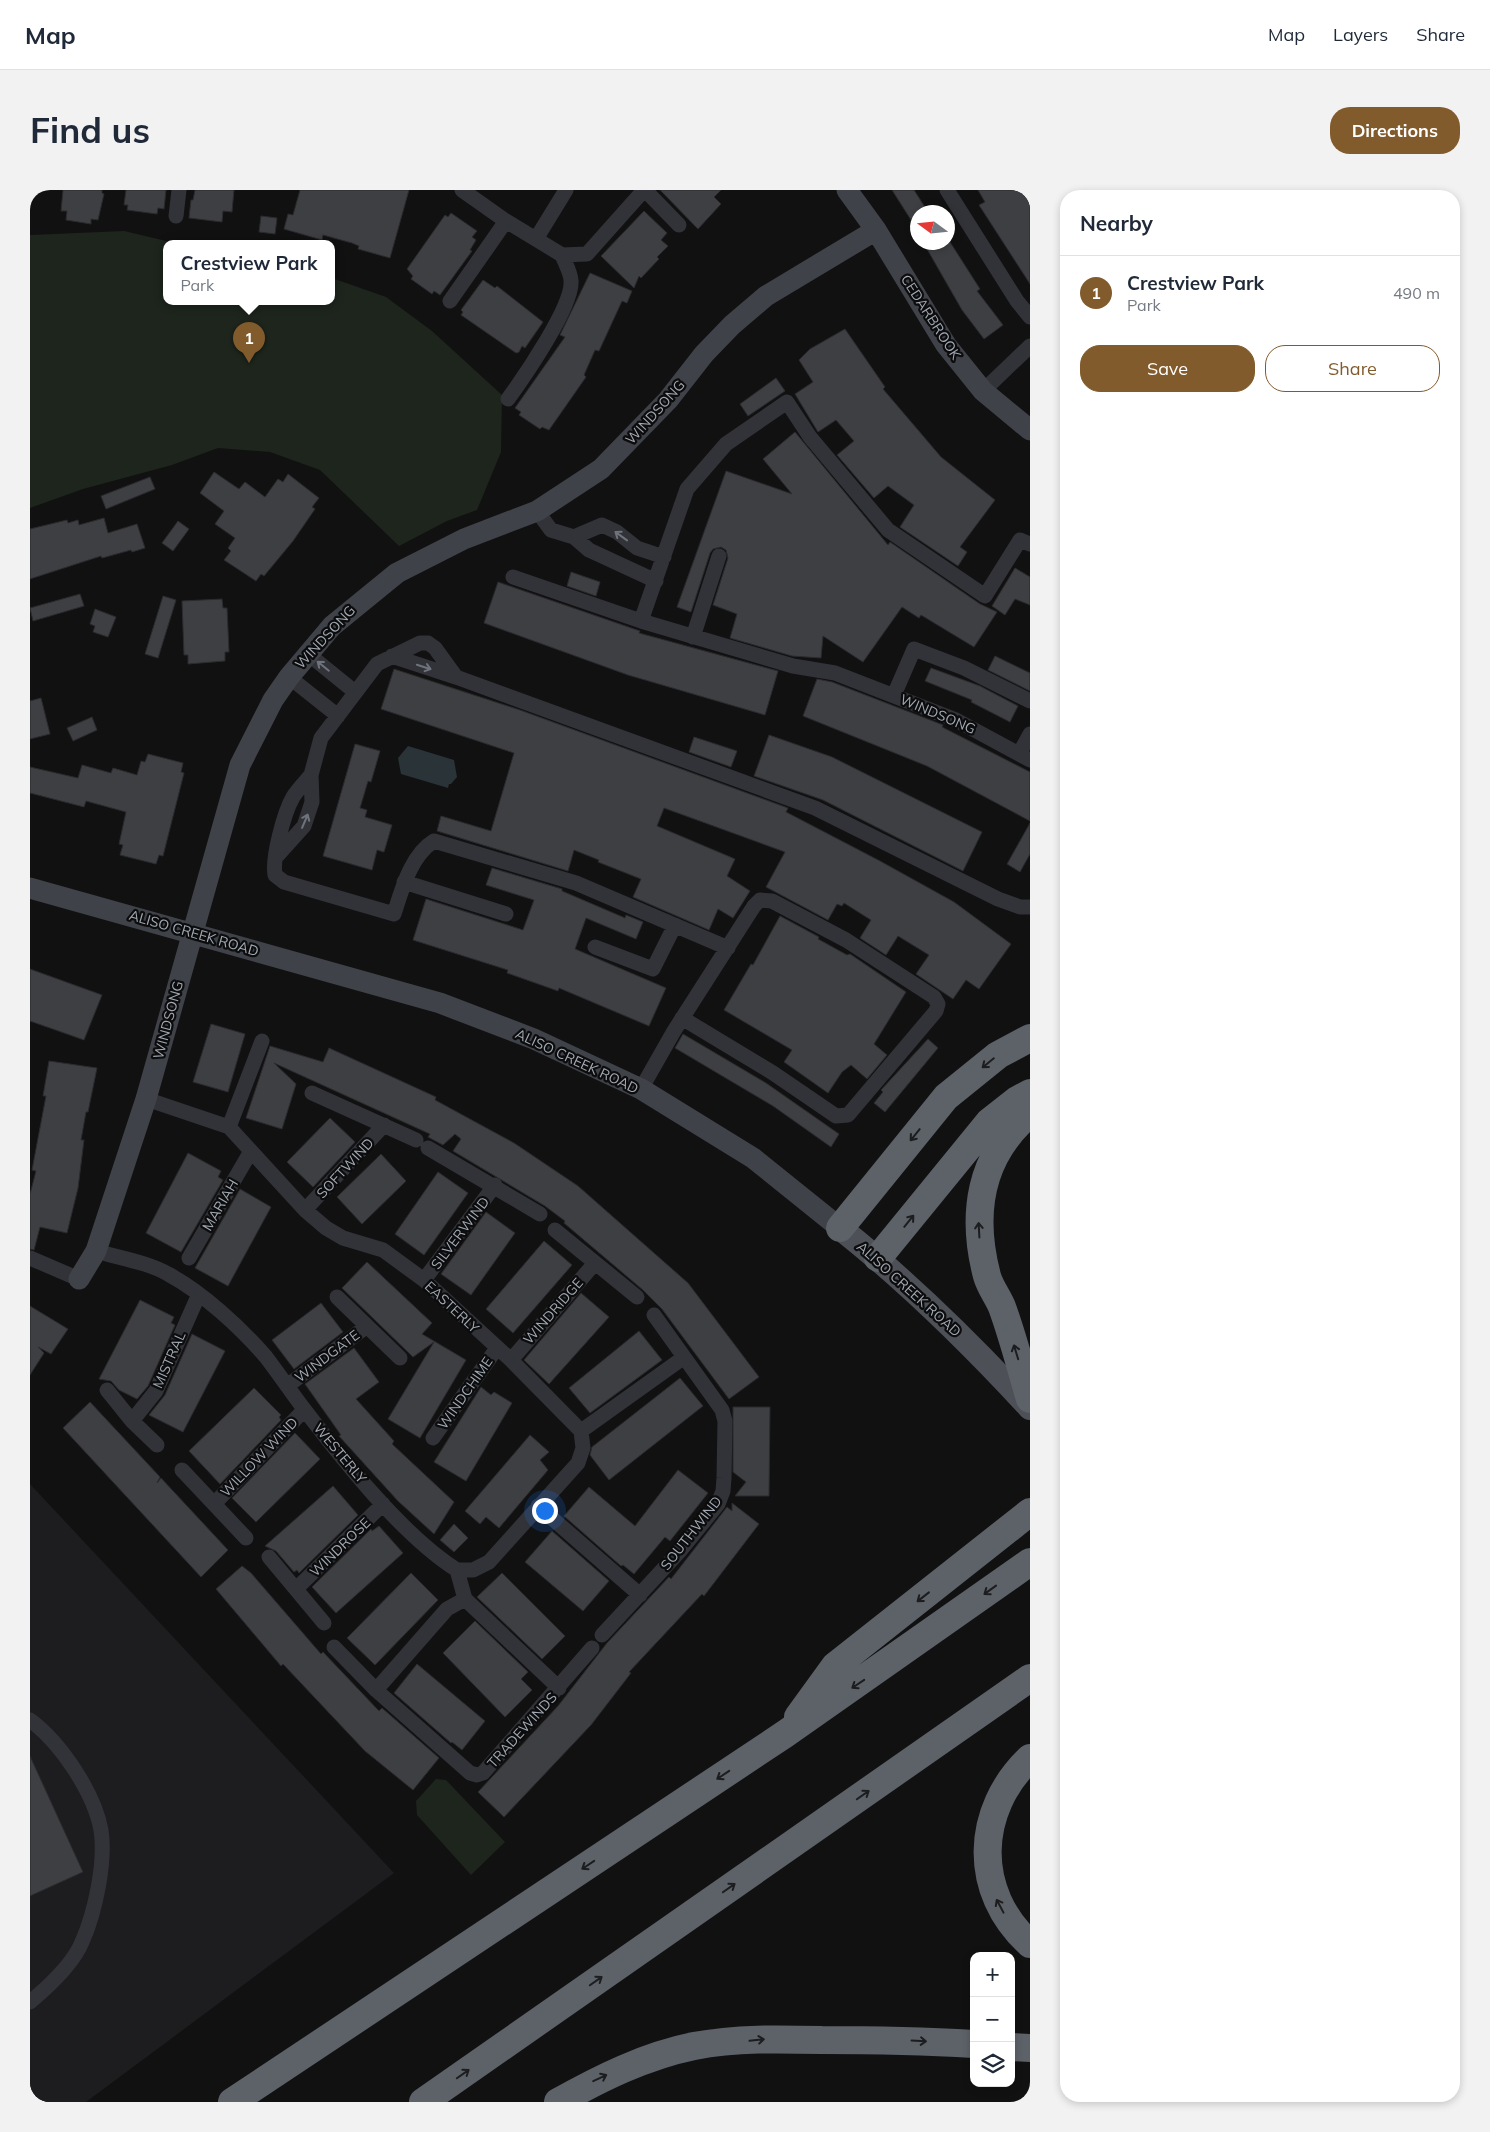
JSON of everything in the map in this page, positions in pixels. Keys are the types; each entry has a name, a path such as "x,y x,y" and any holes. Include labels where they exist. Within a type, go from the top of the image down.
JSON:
{"highway":[{"path":"840,1228 946,1097 998,1055 1030,1038"},
{"path":"878,1258 989,1122 1017,1100 1030,1093"},
{"path":"1030,1113 1020,1122 1001,1146 987,1172 980,1193 978,1232 987,1278 1002,1306 1030,1399"},
{"path":"785,1734 835,1666 1030,1512"},
{"path":"232,2102 785,1734 1030,1562"},
{"path":"423,2102 1030,1678"},
{"path":"1030,1758 1004,1787 992,1819 988,1836 987,1856 997,1900 1008,1921 1030,1944"},
{"path":"558,2102 599,2078 649,2058 694,2046 769,2039 892,2040 970,2044"},
{"path":"1015,2047 1030,2048"}],"main road":[{"name":"ALISO CREEK ROAD","path":"840,1228 878,1258 987,1362 1030,1408"}],"street":[{"path":"176,216 179,190"},
{"path":"462,190 506,221 562,255 587,254 644,190 679,225"},
{"path":"536,239 566,190"},
{"name":"CEDARBROOK","path":"847,190 876,230 946,345 983,391 1030,430"},
{"path":"948,190 1017,301 1030,317"},
{"path":"450,301 506,221"},
{"name":"WINDSONG","path":"79,1279 96,1250 146,1099 240,765 273,700 307,653 357,603 397,573 464,539 537,511 601,469 668,400 704,354 732,324 766,296 876,230"},
{"path":"508,399 541,352 569,295 571,281 562,255"},
{"path":"983,391 1030,346"},
{"path":"641,622 687,489 726,444 787,402 810,437 888,530 985,596 1020,540 1030,544"},
{"path":"537,511 551,530 574,537 589,550 656,581"},
{"path":"574,537 602,525 617,532 637,548 664,558"},
{"path":"693,636 719,556"},
{"name":"WINDSONG","path":"513,577 641,622 793,666 835,673 956,720 1024,757"},
{"path":"456,677 435,648 428,643 420,643 377,664 322,738 310,775 312,802 304,826 276,857 275,875 284,882 394,914 404,882 424,847 434,841 576,884 728,948"},
{"path":"894,695 914,649 964,668 1030,701"},
{"path":"307,653 355,692"},
{"path":"392,656 456,677 815,808 998,898 1020,907 1030,907"},
{"path":"289,677 338,716"},
{"path":"1024,757 1030,734"},
{"path":"404,882 506,914"},
{"name":"ALISO CREEK ROAD","path":"30,888 440,1003 534,1040 641,1090 753,1158 840,1228"},
{"path":"641,1090 682,1018 754,906 760,900 772,901 846,940 934,997 938,1004 936,1011 848,1115 842,1117 836,1116 773,1073 682,1018"},
{"path":"595,947 653,969 674,925"},
{"path":"229,1127 262,1040"},
{"name":"SOFTWIND","path":"312,1093 422,1144"},
{"name":"EASTERLY","path":"146,1099 229,1127 306,1210 326,1228 343,1238 383,1250 424,1280 511,1360 581,1430"},
{"name":"SOFTWIND","path":"306,1210 384,1125"},
{"name":"SILVERWIND","path":"422,1144 495,1185 540,1214"},
{"name":"MARIAH","path":"189,1258 251,1151"},
{"name":"SILVERWIND","path":"424,1280 495,1185"},
{"path":"555,1230 637,1298"},
{"name":"WESTERLY","path":"96,1250 168,1274 199,1294 236,1327 265,1357 304,1410 383,1504 438,1558 457,1570"},
{"path":"30,1258 79,1279"},
{"name":"WINDRIDGE","path":"511,1360 595,1263"},
{"name":"MISTRAL","path":"132,1421 156,1392 199,1294"},
{"name":"WINDGATE","path":"337,1297 400,1358"},
{"name":"SOUTHWIND","path":"602,1635 685,1545 718,1504 723,1491 725,1421 722,1410 654,1315"},
{"name":"WINDGATE","path":"287,1386 367,1326"},
{"name":"WINDCHIME","path":"433,1438 496,1348"},
{"path":"559,1688 465,1599 457,1570 473,1570 489,1562 578,1463 583,1448 581,1430 683,1358"},
{"path":"107,1390 132,1421 158,1445"},
{"name":"WILLOW WIND","path":"214,1504 304,1410"},
{"name":"WILLOW WIND","path":"182,1470 246,1538"},
{"name":"WINDROSE","path":"296,1589 383,1504"},
{"path":"538,1506 640,1594"},
{"path":"269,1557 324,1623"},
{"path":"376,1690 447,1609 465,1599"},
{"name":"TRADEWINDS","path":"334,1647 376,1690 470,1773 477,1775 483,1773 592,1648"},
{"path":"30,1720 63,1751 86,1789 101,1830 100,1883 82,1944 52,1983 30,2002"}],"shaded area":[{"path":"124,231 163,240 163,305 335,305 335,279 386,297 432,331 502,395 501,452 477,510 447,521 399,546 320,470 270,452 218,448 172,465 83,489 30,508 30,235"},
{"path":"408,746 454,760 457,777 449,784 448,788 401,774 398,758"},
{"path":"30,1484 394,1873 86,2102 30,2102"},
{"path":"436,1779 446,1780 505,1842 471,1875 417,1815 416,1801"}],"building":[{"path":"63,190 102,190 104,194 98,220 91,219 91,224 66,220 67,211 61,211"},
{"path":"126,190 166,190 164,209 158,208 157,214 127,210 128,205 124,205"},
{"path":"195,190 234,190 232,212 223,211 222,222 189,218 191,200 193,200"},
{"path":"300,190 409,190 390,258 358,249 359,246 352,243 323,235 322,240 284,229 288,214 293,215"},
{"path":"660,190 721,190 714,197 721,204 698,229"},
{"path":"892,190 914,190 924,205 910,205 910,218"},
{"path":"978,190 1030,190 1030,284 979,205 985,202"},
{"path":"644,211 667,233 661,240 668,246 657,257 659,259 641,278 639,276 634,288 601,256"},
{"path":"451,213 477,231 472,237 476,240 470,250 472,251 440,295 434,291 432,294 411,279 413,276 407,269 445,215 448,217"},
{"path":"261,216 277,218 275,234 259,232"},
{"path":"928,250 955,250 980,289 977,291 1003,325 984,339 962,310"},
{"path":"590,273 632,291 627,303 622,301 599,351 595,350 584,375 586,377 549,430 542,427 540,429 519,415 521,412 515,408 565,337 560,335"},
{"path":"483,280 495,288 497,286 543,322 525,348 522,346 519,352 516,353 461,315 463,312 461,310"},
{"path":"845,329 885,387 883,389 941,457 995,500 960,547 967,552 958,566 900,527 914,505 888,486 874,498 837,455 854,441 836,420 818,432 795,394 813,382 799,360 810,349"},
{"path":"776,378 785,391 748,416 740,404"},
{"path":"795,432 888,545 890,542 980,604 997,612 974,647 921,615 919,618 902,607 863,662 823,636 821,658 792,656 730,638 737,614 713,605 728,558 726,550 721,547 713,549 710,553 691,612 677,607 726,471 792,494 763,459"},
{"path":"214,472 239,489 245,482 265,497 278,479 283,482 288,474 319,498 312,507 315,509 293,541 264,576 261,574 256,581 224,560 231,551 228,548 235,538 215,524 224,511 200,493"},
{"path":"150,477 155,489 106,509 101,496"},
{"path":"104,518 108,533 137,524 145,548 102,558 101,556 30,579 30,529 67,520 68,523 78,520 79,525"},
{"path":"178,521 189,529 173,551 162,543"},
{"path":"1015,568 1030,577 1030,605 1015,599 1005,615 992,606"},
{"path":"571,572 600,582 596,596 567,586"},
{"path":"498,582 640,631 639,633 778,671 765,715 628,675 484,623"},
{"path":"80,594 84,606 33,621 30,608"},
{"path":"163,596 176,600 158,658 145,654"},
{"path":"222,599 223,608 227,608 229,652 225,652 225,661 188,664 188,655 184,655 182,601"},
{"path":"95,609 116,617 108,637 93,632 95,626 90,624"},
{"path":"995,656 1030,673 1030,691 988,670"},
{"path":"931,668 980,686 1018,706 1010,722 971,702 972,700 925,681"},
{"path":"394,669 520,710 788,808 786,812 954,902 1011,944 979,989 966,980 953,999 916,974 929,955 898,936 886,955 860,938 871,920 844,903 842,906 837,904 828,920 766,887 785,852 664,808 657,826 735,859 727,876 750,891 733,918 718,909 709,930 633,897 641,879 574,850 568,871 437,831 441,816 491,831 514,753 381,709"},
{"path":"817,679 832,682 943,725 942,727 1030,772 1030,821 927,766 803,716"},
{"path":"41,698 50,734 30,739 30,701"},
{"path":"92,717 97,730 73,741 67,728"},
{"path":"769,735 832,757 982,832 963,871 823,800 754,776"},
{"path":"694,737 737,751 731,767 689,752"},
{"path":"355,744 380,751 371,782 368,781 360,808 367,810 365,817 392,825 384,852 377,850 372,870 323,856"},
{"path":"148,754 183,763 181,772 184,773 163,856 159,855 156,864 120,855 123,845 119,844 126,812 86,801 84,807 30,793 30,767 78,778 82,765 111,773 113,768 137,775 141,761 145,762"},
{"path":"1030,823 1030,854 1020,872 1007,864"},
{"path":"492,868 562,889 562,891 625,918 626,915 643,922 636,939 586,918 575,949 666,988 649,1026 559,988 558,991 507,973 508,970 413,940 426,899 523,930 534,900 486,885"},
{"path":"780,916 847,955 850,954 906,992 874,1044 887,1055 867,1079 851,1065 842,1072 828,1093 784,1062 792,1050 724,1010 751,964 753,965"},
{"path":"30,969 102,995 84,1040 30,1021"},
{"path":"211,1024 245,1034 228,1092 193,1082"},
{"path":"683,1034 766,1083 839,1134 831,1147 773,1106 675,1048"},
{"path":"928,1039 938,1048 885,1112 874,1103 883,1092 881,1090"},
{"path":"270,1046 323,1062 329,1048 436,1097 435,1100 514,1143 578,1186 688,1283 759,1377 729,1399 662,1309 643,1290 564,1223 565,1221 545,1206 453,1151 461,1139 455,1134 443,1145 428,1137 430,1134 274,1063 296,1084 282,1129 246,1118"},
{"path":"49,1061 97,1068 88,1112 86,1112 81,1140 84,1140 78,1188 67,1233 40,1227 34,1250 30,1249 30,1194 36,1171 32,1170 46,1096 43,1096"},
{"path":"330,1118 355,1142 313,1187 287,1162"},
{"path":"188,1153 221,1171 218,1177 223,1180 181,1252 146,1233"},
{"path":"381,1154 406,1181 362,1224 337,1197"},
{"path":"438,1172 468,1193 424,1255 395,1234"},
{"path":"240,1189 271,1207 228,1286 195,1268"},
{"path":"486,1212 515,1233 471,1295 441,1274"},
{"path":"544,1241 572,1265 513,1333 486,1309"},
{"path":"367,1262 432,1323 422,1334 466,1360 420,1438 388,1419 434,1342 413,1357 342,1288"},
{"path":"581,1293 609,1317 549,1384 524,1360"},
{"path":"140,1300 174,1317 171,1323 175,1325 148,1386 137,1399 119,1390 111,1381 99,1379"},
{"path":"321,1303 343,1332 294,1369 272,1340"},
{"path":"30,1306 68,1329 51,1354 38,1347 44,1353 30,1375"},
{"path":"639,1331 662,1360 590,1413 569,1388"},
{"path":"192,1334 225,1351 183,1432 149,1415 165,1395"},
{"path":"354,1348 379,1382 356,1399 394,1441 392,1444 454,1502 434,1534 398,1501 339,1436 341,1435 305,1384"},
{"path":"680,1378 703,1406 609,1480 590,1455 592,1447"},
{"path":"481,1387 491,1395 494,1392 512,1403 466,1481 434,1462"},
{"path":"254,1388 281,1415 279,1417 281,1420 220,1484 189,1451"},
{"path":"90,1402 160,1477 157,1483 161,1478 228,1550 201,1577 63,1428"},
{"path":"733,1407 770,1407 769,1496 735,1496 746,1482 733,1472"},
{"path":"295,1433 320,1459 256,1522 232,1498"},
{"path":"530,1435 549,1452 540,1460 548,1470 499,1528 486,1517 480,1524 465,1511"},
{"path":"678,1470 708,1493 670,1541 665,1537 634,1574 623,1565 621,1566 564,1516 589,1487 635,1526"},
{"path":"333,1486 358,1515 299,1573 297,1570 294,1572 276,1551 265,1546"},
{"path":"732,1503 759,1524 704,1596 702,1594 629,1672 631,1673 591,1725 504,1817 478,1792 558,1706 607,1643 669,1577 671,1579 727,1507 732,1511"},
{"path":"454,1524 468,1538 454,1552 440,1540"},
{"path":"379,1526 403,1553 336,1613 312,1587 371,1529 372,1531"},
{"path":"552,1531 609,1581 583,1611 525,1562"},
{"path":"242,1566 251,1573 321,1654 323,1652 379,1711 382,1708 439,1758 413,1790 365,1751 283,1664 281,1666 216,1589"},
{"path":"411,1573 438,1600 375,1665 347,1638"},
{"path":"502,1573 565,1636 542,1659 477,1597"},
{"path":"475,1621 528,1672 521,1679 532,1690 505,1717 443,1653"},
{"path":"417,1664 485,1721 462,1750 451,1743 394,1693"},
{"path":"30,1756 83,1872 30,1896"}],"place":[{"name":"Crestview Park","path":"249,363"}]}
